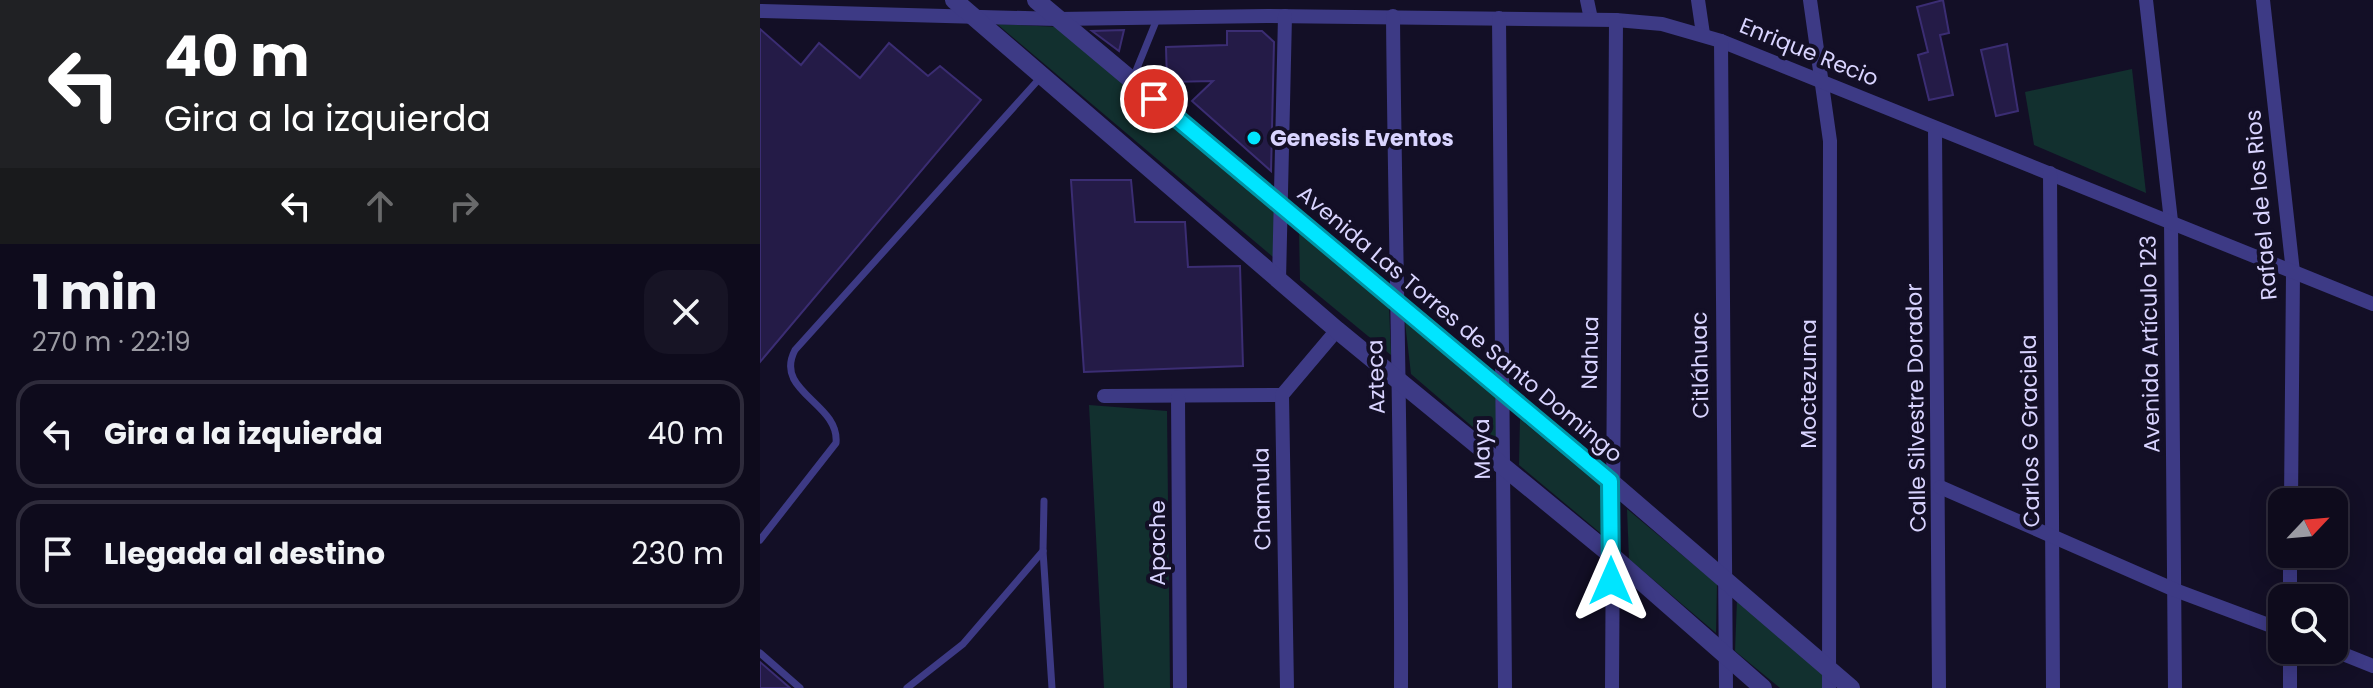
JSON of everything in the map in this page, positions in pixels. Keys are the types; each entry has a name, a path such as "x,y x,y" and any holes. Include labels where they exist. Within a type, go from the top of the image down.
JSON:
{"street":[{"path":"787,0 802,12"},
{"path":"954,0 1337,330 1505,465 1763,688"},
{"name":"Avenida Las Torres de Santo Domingo","path":"1036,0 1725,578 1851,688"},
{"path":"1154,0 1158,17"},
{"path":"1264,0 1267,16"},
{"path":"1474,0 1477,17"},
{"path":"1587,0 1591,19"},
{"path":"1698,0 1703,34"},
{"name":"Moctezuma","path":"1810,0 1823,81 1831,175 1829,688"},
{"name":"Avenida Artículo 123","path":"2146,0 2171,221 2175,688"},
{"name":"Rafael de los Rios","path":"2263,0 2293,272 2291,488"},
{"name":"Enrique Recio","path":"760,11 1058,19 1477,17 1662,24 1703,34 1823,81 2373,304"},
{"path":"1279,280 1285,16"},
{"name":"Azteca","path":"1393,16 1397,379 1402,490 1401,688"},
{"name":"Maya","path":"1499,18 1505,688"},
{"name":"Nahua","path":"1612,688 1610,481 1616,20"},
{"name":"Citláhuac","path":"1721,41 1726,688"},
{"name":"Calle Silvestre Dorador","path":"1935,128 1940,487 1939,688"},
{"name":"Carlos G Graciela","path":"2050,173 2053,688"},
{"path":"1104,396 1282,395 1337,330"},
{"name":"Chamula","path":"1282,395 1287,688"},
{"name":"Apache","path":"1178,397 1180,688"},
{"path":"1940,487 2175,590 2268,625"},
{"path":"2348,656 2373,666"},
{"path":"2290,664 2290,688"}],"lane":[{"path":"1132,81 1158,17"},
{"path":"760,540 836,443 837,433 832,418 793,378 790,368 795,350 1042,75"},
{"path":"1044,501 1043,551 1052,688"},
{"path":"907,688 963,644 1043,551"},
{"path":"760,653 800,688"}],"green space":[{"path":"997,24 1059,27 1281,212 1279,262"},
{"path":"2132,69 2146,193 2034,145 2025,92"},
{"path":"1299,230 1389,307 1391,355 1300,280"},
{"path":"1405,322 1502,402 1503,453 1411,374"},
{"path":"1089,405 1167,411 1170,688 1104,688"},
{"path":"1520,419 1603,488 1604,536 1519,465"},
{"path":"1627,509 1717,584 1716,633 1629,559"},
{"path":"1737,600 1822,672 1823,688 1780,688 1735,651"}],"building":[{"path":"1943,0 1949,33 1940,35 1953,95 1929,100 1918,55 1928,52 1917,7"},
{"path":"760,29 801,65 819,43 860,78 889,43 928,76 940,66 981,100 760,362"},
{"path":"1124,30 1119,51 1092,31"},
{"name":"Genesis Eventos","path":"1227,31 1262,31 1274,42 1271,171 1192,101 1213,81 1167,82 1166,47 1227,45"},
{"path":"2007,44 2018,111 1996,116 1981,50"},
{"path":"1071,180 1131,180 1135,222 1185,222 1188,267 1240,266 1243,366 1084,372"},
{"path":"760,662 782,681 790,688 760,688"}],"place":[{"name":"Genesis Eventos","path":"1254,138"}],"route":[{"path":"1154,99 1610,481 1611,581"}]}
